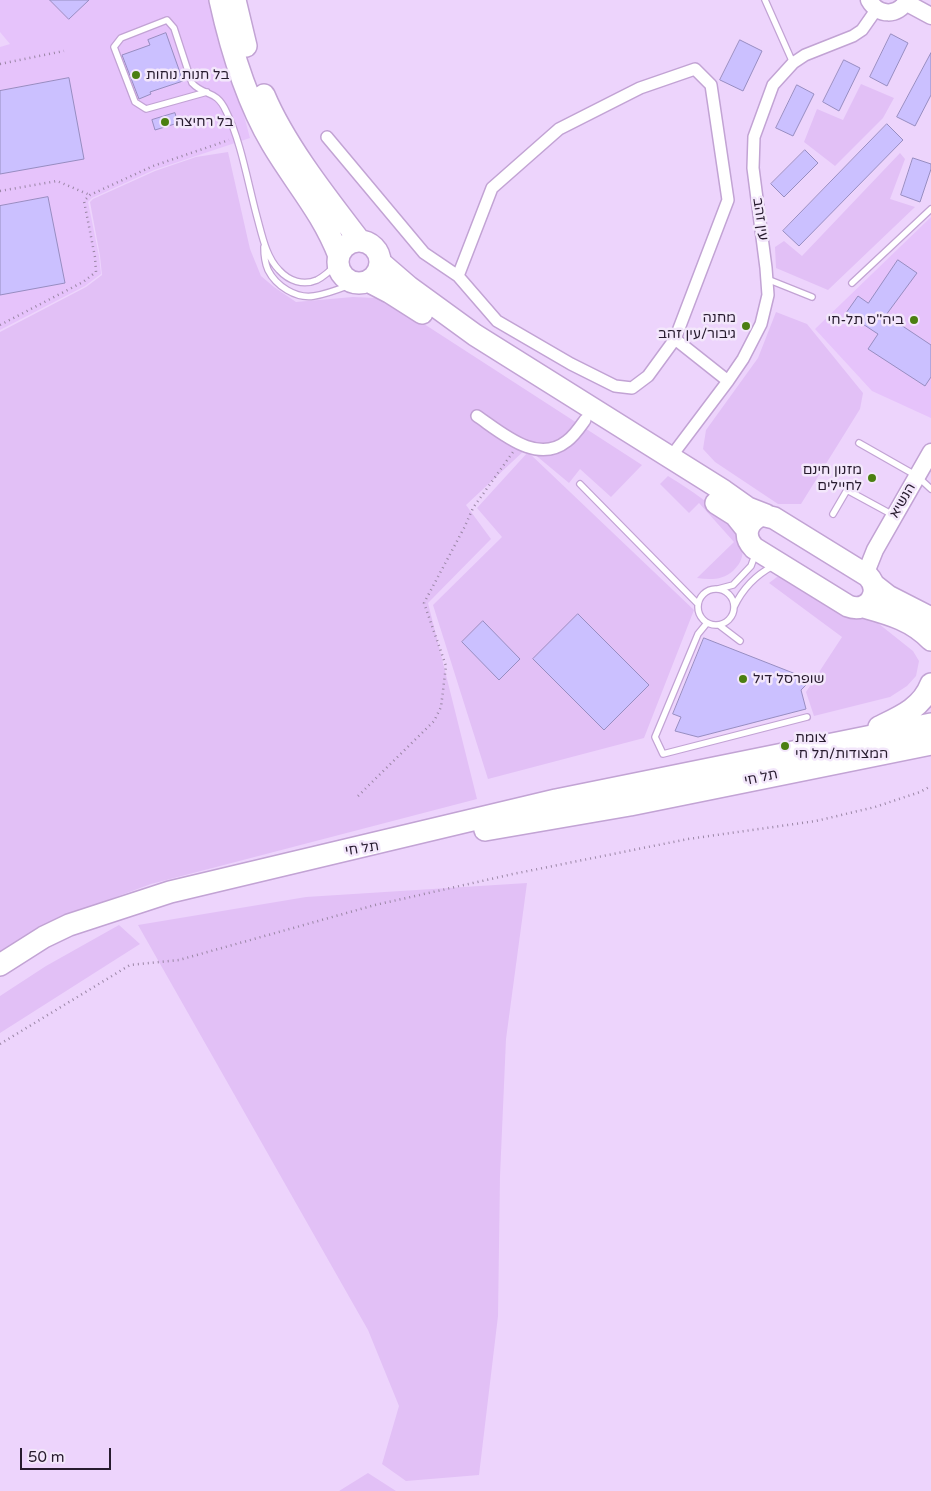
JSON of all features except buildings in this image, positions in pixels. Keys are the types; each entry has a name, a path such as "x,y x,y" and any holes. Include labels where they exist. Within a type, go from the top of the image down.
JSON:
{"highway":[{"path":"220,0 246,90 272,144 319,213 343,276 362,282 404,301 499,367 735,515 751,539 781,565 848,606 853,608 864,607 892,614 927,629"},
{"path":"235,0 245,42 267,103 299,157 360,241"},
{"path":"338,259 347,245 360,241 372,245 379,256 380,262 377,273 362,282"},
{"path":"380,262 409,288 475,335 724,491 748,508 774,518 864,575 927,629 931,652"},
{"path":"751,539 752,521 756,517 766,515"},
{"path":"864,575 875,590 872,600 864,607"},
{"path":"845,742 906,714 920,704 931,684"},
{"name":"תל חי","path":"334,854 556,800 931,724"},
{"name":"תל חי","path":"334,854 557,819 931,744"},
{"path":"0,965 44,937 93,916 170,892 334,854"}],"street":[{"path":"872,5 883,13 890,13 897,11 906,1 931,16"},
{"name":"עין זהב","path":"670,458 743,359 761,324 768,294 753,168 754,136 773,85 793,63 853,36 862,30 872,5"},
{"path":"326,137 424,253 458,276 497,321 571,364 615,386 632,388 648,376 675,339 728,200 711,85 695,69 640,88 559,129 492,188 458,276"},
{"path":"675,339 728,380"},
{"path":"477,416 519,444 541,450 559,446 568,441 585,420"},
{"name":"הנשיא","path":"864,575 875,550 931,452"}],"lane":[{"path":"765,0 793,63"},
{"path":"207,92 146,109 135,102 114,47 121,38 167,20 174,28 192,82 198,88 207,92 220,98 227,112 236,138 262,238 268,270 274,279 286,290 303,297 314,296 362,282"},
{"path":"852,283 931,209"},
{"path":"262,238 269,255 279,270 292,280 299,282 318,279 338,259"},
{"path":"767,278 812,296"},
{"path":"859,443 917,476 931,489"},
{"path":"580,484 698,604 700,616 707,623 719,625 740,640"},
{"path":"833,514 847,490 894,516"},
{"path":"698,604 704,593 733,585 751,566 755,558 751,539"},
{"path":"719,625 730,619 740,596 762,572 781,565"},
{"path":"717,589 728,594 734,607"},
{"path":"707,623 698,634 655,737 663,754 807,717"}],"path":[{"path":"0,64 64,51"},
{"path":"0,325 83,282 96,272 95,257 84,201 90,194 153,166 236,138"},
{"path":"0,191 57,181 90,194"},
{"path":"358,796 434,721 441,707 446,666 424,603 473,508 519,444"},
{"path":"0,1044 130,965 179,960 375,905 513,874 688,839 823,819 875,807 920,792 931,786"}],"shaded area":[{"path":"0,0 213,0 250,138 154,170 92,198 88,202 101,274 85,286 0,330 0,47 10,44 0,32"},
{"path":"861,84 894,98 883,118 835,166 804,142 817,109 843,120"},
{"path":"228,152 250,249 261,276 274,287 296,302 353,297 376,298 421,322 642,465 611,497 580,469 569,483 527,448 466,505 491,539 428,603 477,799 151,884 46,923 0,952 0,332 86,287 102,275 90,202 93,199 155,171 196,157"},
{"path":"900,153 905,159 890,199 915,207 828,290 776,268 775,247 784,241 802,256"},
{"path":"931,217 931,418 872,391 815,329"},
{"path":"776,312 807,324 863,393 860,409 801,504 778,504 715,462 703,449 706,430 758,358"},
{"path":"528,452 694,610 644,738 488,779 433,605 502,537 477,508"},
{"path":"668,476 709,504 735,530 742,544 742,558 729,574 716,579 697,578 734,542 699,503 689,513 660,484"},
{"path":"784,576 874,620 913,651 919,661 916,676 907,686 890,697 814,716 806,692 842,637 769,583 777,577"},
{"path":"527,883 506,1039 500,1176 498,1316 479,1475 406,1481 382,1464 399,1406 368,1330 138,925 306,897"},
{"path":"119,925 140,944 0,1033 0,996 46,966"},
{"path":"368,1473 396,1491 339,1491"}],"place":[{"name":"בל חנות נוחות","path":"136,75"},
{"name":"בל רחיצה","path":"165,122"},
{"name":"ביה''ס תל-חי","path":"914,320"},
{"name":"מחנה גיבור/עין זהב","path":"746,326"},
{"name":"מזנון חינם לחיילים","path":"872,478"},
{"name":"שופרסל דיל","path":"743,679"},
{"name":"צומת המצודות/תל חי","path":"785,746"}]}
